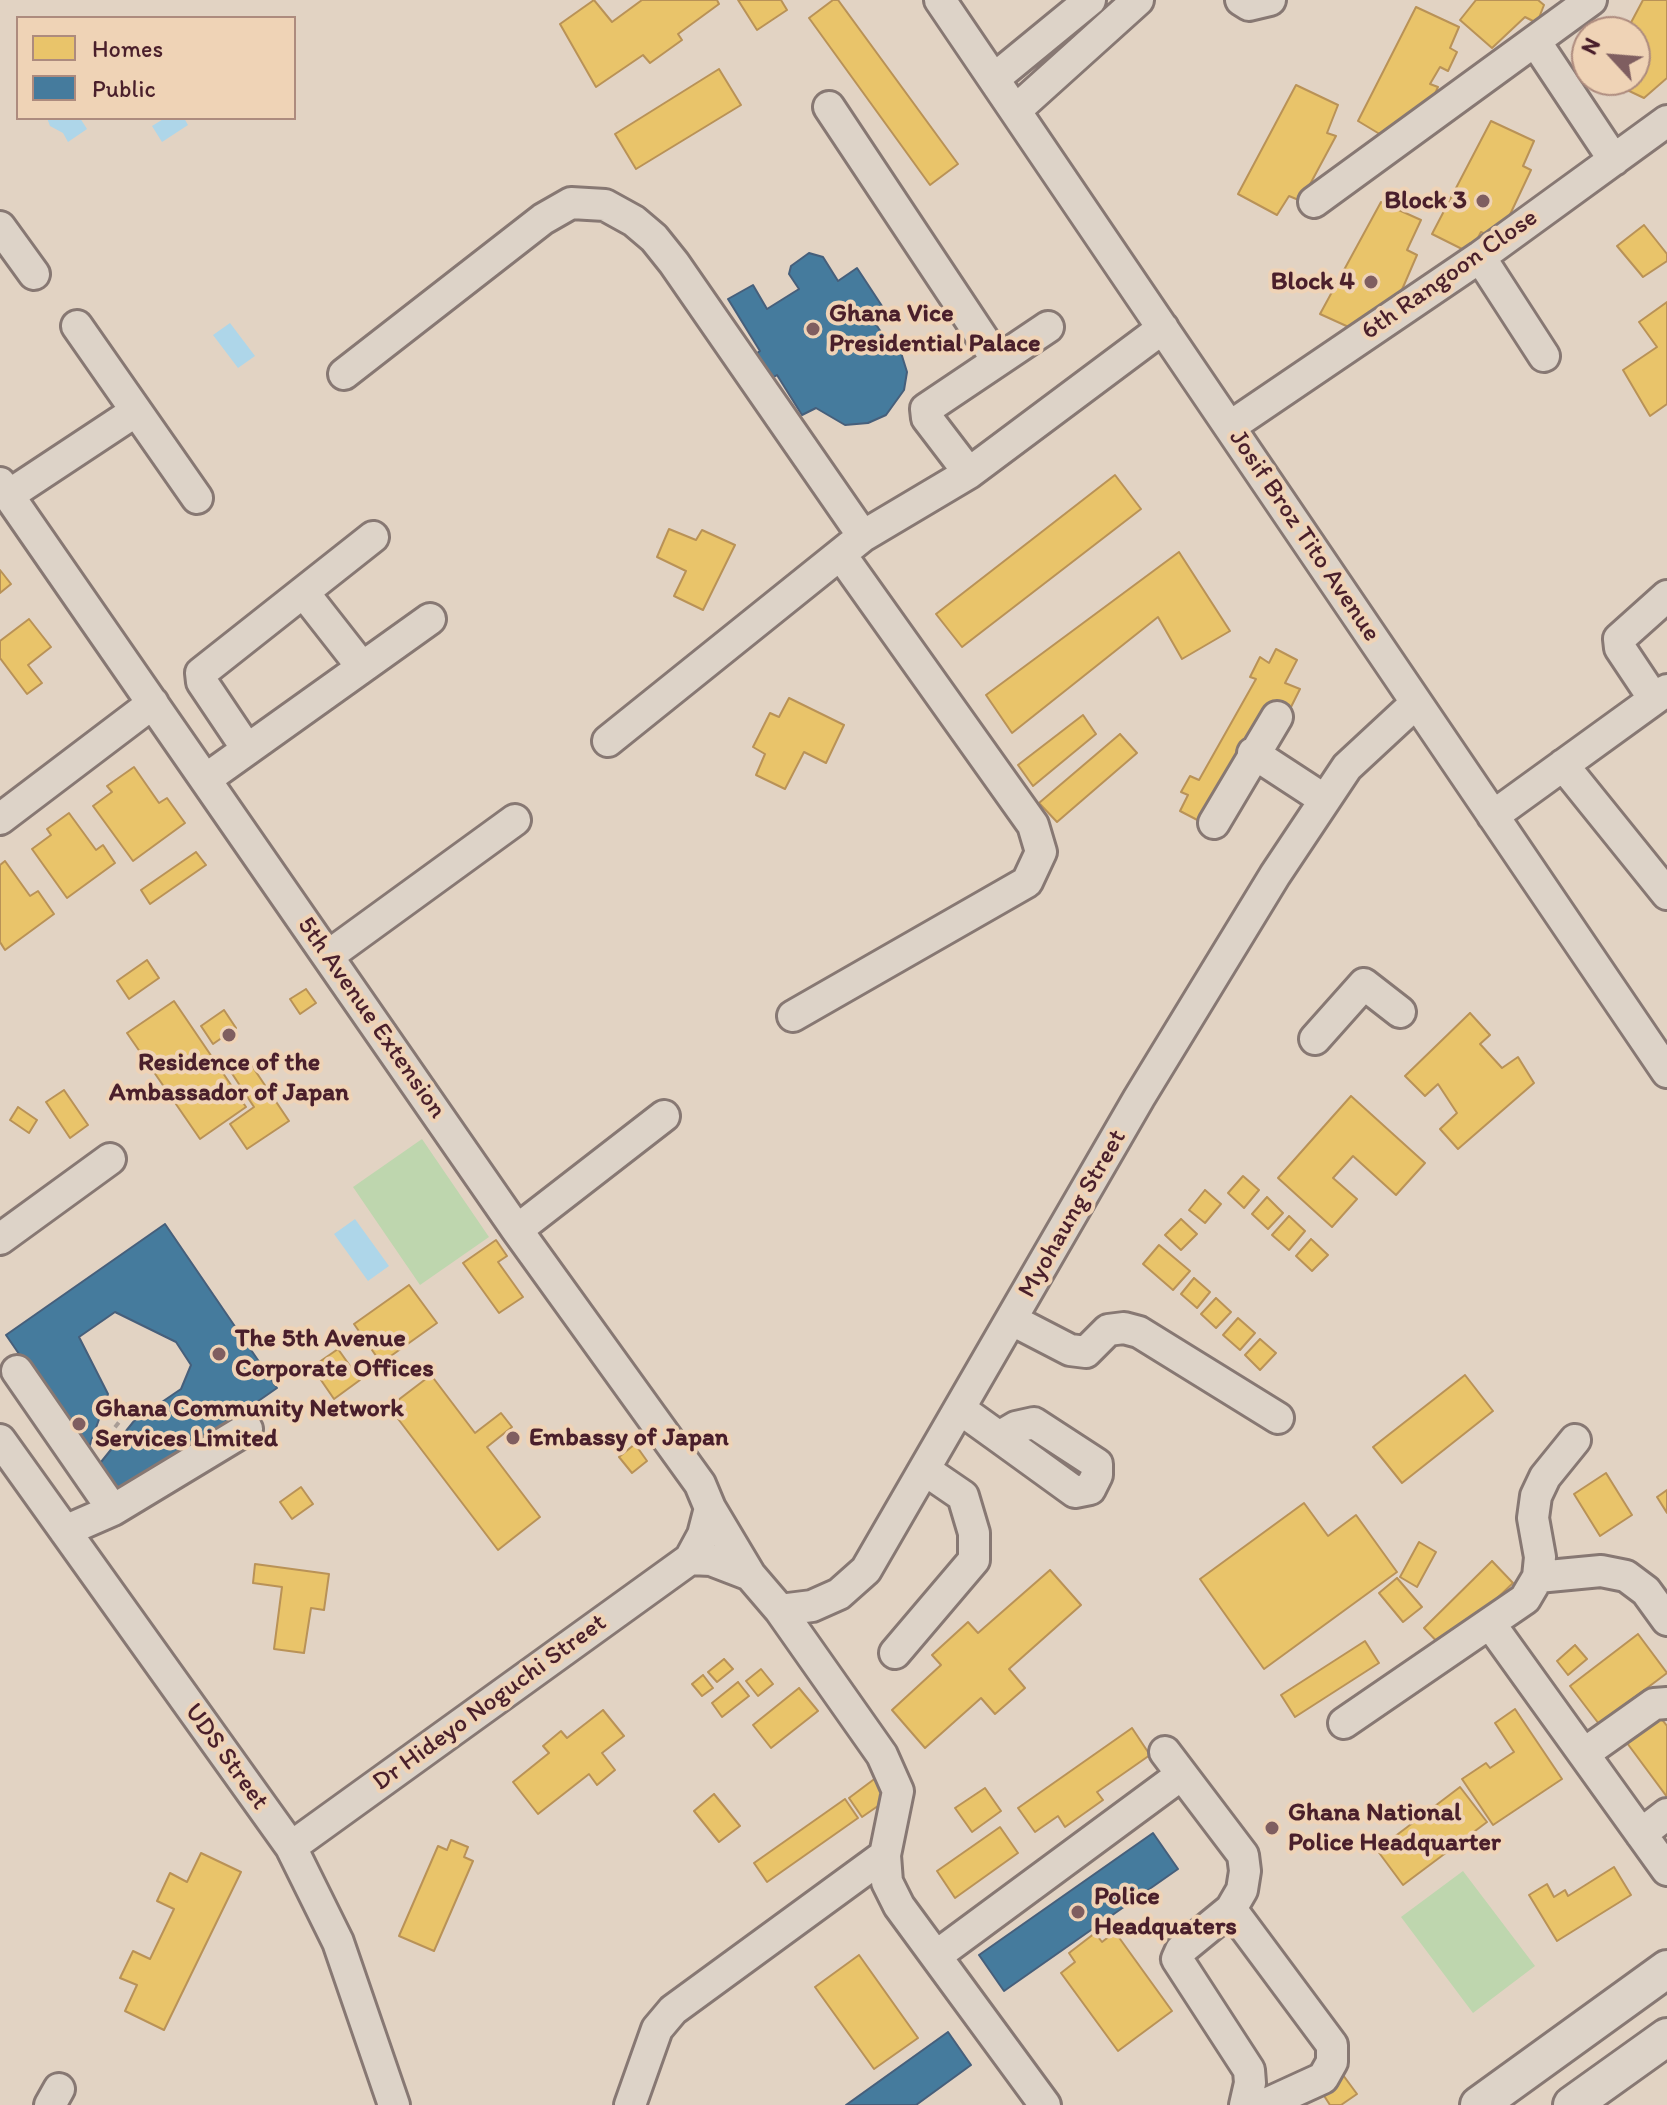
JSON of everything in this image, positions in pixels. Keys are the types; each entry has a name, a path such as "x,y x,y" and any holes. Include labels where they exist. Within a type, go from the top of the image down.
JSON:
{"main road":[{"path":"1479,2105 1667,1969"},
{"path":"1572,2105 1667,2037"}],"street":[{"name":"Josif Broz Tito Avenue","path":"940,0 1667,1072"},
{"path":"995,78 1090,0"},
{"path":"1016,110 1138,0"},
{"path":"1241,0 1249,5 1270,0"},
{"path":"1314,202 1591,0"},
{"path":"1535,41 1614,160"},
{"path":"829,107 997,360"},
{"name":"6th Rangoon Close","path":"1231,426 1480,257 1667,121"},
{"path":"344,374 543,219 571,203 605,205 634,221 654,238 674,263 1033,825 1041,852 1027,882 793,1016"},
{"path":"0,227 34,274"},
{"path":"1480,257 1544,356"},
{"path":"77,326 197,498"},
{"path":"969,473 927,418 926,409 1048,327"},
{"path":"608,741 852,546 969,473 1163,328"},
{"path":"4,489 136,411"},
{"name":"5th Avenue Extension","path":"4,489 517,1230 700,1484 710,1508 750,1575"},
{"path":"247,749 202,682 201,673 373,537"},
{"path":"304,593 362,667"},
{"path":"1493,816 1661,694 1620,648 1619,639 1667,596"},
{"path":"206,779 430,619"},
{"path":"0,819 153,703"},
{"name":"Myohaung Street","path":"780,1610 812,1606 839,1594 866,1570 1139,1098 1275,875 1347,767 1416,703"},
{"path":"1214,823 1277,717"},
{"path":"1253,753 1325,800"},
{"path":"1563,765 1667,894"},
{"path":"328,956 515,820"},
{"path":"1315,1039 1364,984 1400,1012"},
{"path":"517,1230 664,1116"},
{"path":"0,1239 110,1159"},
{"path":"1012,1320 1070,1350 1086,1352 1108,1330 1124,1328 1139,1332 1278,1418"},
{"path":"17,1371 113,1510"},
{"path":"960,1409 999,1437"},
{"path":"65,1531 113,1510 247,1429"},
{"name":"UDS Street","path":"0,1440 291,1847 338,1942 394,2105"},
{"path":"1344,1723 1525,1599 1538,1577 1540,1557 1533,1518 1536,1496 1545,1477 1575,1440"},
{"path":"895,1653 974,1560 974,1533 963,1496 925,1470"},
{"path":"710,1508 703,1535 690,1559 711,1560 750,1575 780,1610 882,1755 898,1791 885,1855 887,1882 899,1906 1045,2105"},
{"name":"Dr Hideyo Noguchi Street","path":"291,1847 690,1559"},
{"path":"1538,1577 1601,1571 1626,1576 1646,1591 1667,1620"},
{"path":"1491,1625 1667,1870"},
{"path":"1585,1753 1654,1704 1667,1703"},
{"path":"936,1956 1173,1763 1243,1855 1245,1871 1242,1890 1231,1909 1181,1950 1177,1959 1249,2070 1250,2083 1245,2105"},
{"path":"1641,1834 1667,1814"},
{"path":"630,2105 644,2074 648,2050 657,2029 673,2010 885,1855"},
{"path":"1231,1909 1332,2045 1332,2062 1323,2078 1264,2105"}],"path":[{"path":"83,1466 120,1421 127,1403"}],"green space":[{"path":"422,1139 489,1237 420,1285 353,1187"},
{"path":"1463,1871 1535,1966 1473,2013 1401,1917"}],"water":[{"path":"48,120 81,120 87,129 68,142 63,133 50,126"},
{"path":"162,120 185,120 188,125 162,142 152,126"},
{"path":"230,323 255,356 238,368 213,335"},
{"path":"355,1219 389,1266 368,1281 334,1234"}],"building: Homes":[{"path":"594,0 612,22 642,0 717,0 719,4 678,34 682,40 650,63 643,55 596,87 560,24"},
{"path":"738,0 781,0 787,10 757,30"},
{"path":"833,0 838,0 958,164 930,185 809,18"},
{"path":"1476,0 1538,0 1544,5 1537,23 1525,17 1492,48 1460,20"},
{"path":"1643,0 1667,0 1667,78 1651,92 1651,16 1634,16"},
{"path":"1416,7 1459,27 1450,48 1457,52 1448,71 1440,67 1430,84 1438,87 1429,107 1423,104 1393,142 1358,121"},
{"path":"719,69 741,105 636,169 615,134"},
{"path":"1296,85 1338,105 1327,133 1336,136 1301,201 1289,196 1277,215 1238,194"},
{"name":"Block 3","path":"1491,121 1534,141 1523,166 1531,170 1498,240 1481,232 1470,253 1432,234"},
{"name":"Block 4","path":"1381,202 1421,220 1407,250 1417,255 1391,315 1364,334 1320,314"},
{"path":"1644,225 1667,254 1667,261 1643,277 1617,246"},
{"path":"1667,302 1667,404 1650,416 1623,370 1657,347 1639,322"},
{"path":"1115,475 1141,509 962,647 936,614"},
{"path":"669,529 696,540 702,530 735,545 703,610 674,596 686,571 657,557"},
{"path":"1179,552 1230,631 1182,659 1158,617 1012,733 986,695"},
{"path":"0,570 11,584 0,593"},
{"path":"29,619 51,647 28,665 42,683 27,694 0,658 0,641"},
{"path":"1276,649 1297,660 1285,683 1300,689 1288,713 1207,825 1180,811 1188,795 1181,792 1190,776 1199,780 1256,679 1250,677 1260,657 1269,663"},
{"path":"789,698 844,725 826,763 804,752 785,789 756,775 765,754 753,747 770,713 779,717"},
{"path":"1083,715 1096,734 1033,786 1018,765"},
{"path":"1120,734 1137,753 1057,822 1039,803"},
{"path":"134,767 159,803 167,798 185,823 133,861 93,806 112,792 107,786"},
{"path":"69,813 96,850 103,845 115,863 67,898 32,849 51,835 47,829"},
{"path":"196,852 206,865 150,904 141,890"},
{"path":"5,861 30,896 38,891 54,914 5,950 0,942 0,865"},
{"path":"147,960 159,978 129,999 117,981"},
{"path":"306,989 316,1003 300,1014 290,999"},
{"path":"174,1001 246,1107 200,1139 127,1033"},
{"path":"224,1010 236,1028 213,1044 201,1026"},
{"path":"1470,1013 1490,1035 1480,1044 1502,1068 1518,1057 1534,1083 1458,1149 1440,1129 1457,1113 1438,1084 1425,1096 1405,1076"},
{"path":"248,1060 289,1121 247,1149 230,1124 254,1107 231,1072"},
{"path":"64,1090 88,1125 70,1138 46,1102"},
{"path":"1351,1096 1425,1163 1396,1195 1353,1156 1333,1178 1357,1199 1332,1227 1278,1178"},
{"path":"18,1107 37,1120 29,1133 10,1120"},
{"path":"1243,1176 1259,1190 1244,1208 1228,1193"},
{"path":"1205,1190 1221,1204 1205,1223 1189,1210"},
{"path":"1267,1197 1283,1213 1268,1229 1252,1214"},
{"path":"1289,1216 1305,1231 1289,1250 1272,1235"},
{"path":"1181,1219 1197,1234 1181,1250 1165,1235"},
{"path":"1311,1239 1328,1255 1312,1271 1296,1256"},
{"path":"496,1240 507,1256 498,1262 523,1297 499,1313 463,1263"},
{"path":"1159,1245 1190,1271 1173,1290 1143,1264"},
{"path":"1194,1278 1210,1292 1197,1308 1181,1294"},
{"path":"409,1285 437,1323 381,1363 354,1324"},
{"path":"1216,1298 1231,1312 1216,1328 1201,1314"},
{"path":"1238,1318 1255,1333 1240,1350 1223,1335"},
{"path":"1260,1339 1276,1353 1260,1370 1245,1355"},
{"path":"338,1349 360,1380 334,1399 312,1367"},
{"path":"431,1375 475,1433 501,1413 512,1427 487,1447 540,1517 498,1550 389,1407"},
{"path":"1465,1375 1493,1411 1402,1483 1373,1447"},
{"path":"635,1444 647,1461 632,1473 619,1457"},
{"path":"1606,1473 1632,1515 1600,1536 1574,1494"},
{"path":"301,1487 313,1504 292,1519 280,1502"},
{"path":"1667,1490 1667,1513 1657,1497"},
{"path":"1304,1503 1328,1536 1356,1515 1397,1572 1264,1669 1200,1579"},
{"path":"1419,1542 1436,1552 1417,1587 1400,1577"},
{"path":"1492,1561 1513,1583 1444,1649 1424,1628"},
{"path":"255,1564 329,1574 324,1610 311,1608 304,1653 274,1649 282,1587 253,1583"},
{"path":"1050,1570 1081,1605 1009,1669 1025,1688 995,1714 981,1698 925,1748 892,1710 941,1665 932,1655 968,1622 978,1633"},
{"path":"1397,1578 1422,1607 1403,1622 1379,1593"},
{"path":"1638,1634 1667,1673 1599,1724 1570,1686"},
{"path":"1365,1641 1379,1663 1295,1717 1281,1695"},
{"path":"1575,1645 1587,1659 1568,1675 1557,1661"},
{"path":"724,1659 733,1669 717,1682 708,1672"},
{"path":"761,1669 773,1684 758,1696 746,1681"},
{"path":"703,1675 713,1688 702,1696 692,1684"},
{"path":"738,1682 749,1696 722,1717 712,1703"},
{"path":"799,1688 818,1711 771,1748 753,1725"},
{"path":"1515,1709 1562,1779 1493,1825 1462,1779 1486,1763 1490,1768 1514,1752 1495,1723"},
{"path":"603,1710 624,1736 602,1753 615,1770 597,1785 589,1774 538,1814 513,1782 549,1753 543,1746 561,1731 567,1738"},
{"path":"1660,1717 1667,1726 1667,1797 1627,1743"},
{"path":"1132,1728 1150,1755 1097,1792 1103,1800 1065,1827 1058,1816 1035,1832 1018,1808"},
{"path":"877,1777 891,1797 862,1817 849,1798"},
{"path":"1460,1787 1487,1822 1403,1885 1377,1850"},
{"path":"985,1788 1001,1811 972,1832 955,1808"},
{"path":"714,1794 740,1826 719,1842 694,1811"},
{"path":"845,1799 858,1818 767,1882 754,1863"},
{"path":"1000,1827 1018,1853 955,1898 937,1871"},
{"path":"451,1840 468,1847 464,1857 473,1861 434,1951 399,1936 438,1846 447,1850"},
{"path":"201,1853 241,1872 164,2030 125,2011 137,1985 120,1978 133,1951 150,1959 174,1909 157,1901 170,1873 187,1882"},
{"path":"1614,1867 1631,1895 1557,1941 1529,1895 1547,1884 1554,1897 1565,1890 1568,1896"},
{"path":"1115,1932 1172,2011 1118,2051 1061,1973 1075,1962 1069,1953 1095,1933 1102,1942"},
{"path":"859,1955 918,2038 874,2069 815,1987"},
{"path":"1343,2075 1357,2094 1341,2105 1330,2105 1321,2091"}],"building: Public":[{"name":"Ghana Vice Presidential Palace","path":"809,253 823,257 838,281 857,268 882,306 869,314 891,347 898,343 907,372 904,390 886,415 868,423 845,425 816,408 802,415 777,375 760,386 744,362 760,351 728,299 753,285 767,309 799,289 789,274 791,266"},
{"name":"The 5th Avenue Corporate Offices","path":"165,1224 277,1388 119,1498 97,1467 134,1421 181,1389 191,1365 176,1342 115,1312 79,1337 108,1394 87,1453 6,1335"},
{"name":"Police Headquaters","path":"1153,1833 1178,1869 1004,1991 979,1955"},
{"path":"948,2032 971,2065 916,2105 846,2105"}],"place":[{"name":"Block 3","path":"1483,201"},
{"name":"Block 4","path":"1371,282"},
{"name":"Ghana Vice Presidential Palace","path":"813,329"},
{"name":"Residence of the Ambassador of Japan","path":"229,1035"},
{"name":"The 5th Avenue Corporate Offices","path":"219,1354"},
{"name":"Ghana Community Network Services Limited","path":"79,1424"},
{"name":"Embassy of Japan","path":"513,1438"},
{"name":"Ghana National Police Headquarter","path":"1272,1828"},
{"name":"Police Headquaters","path":"1078,1912"}]}
